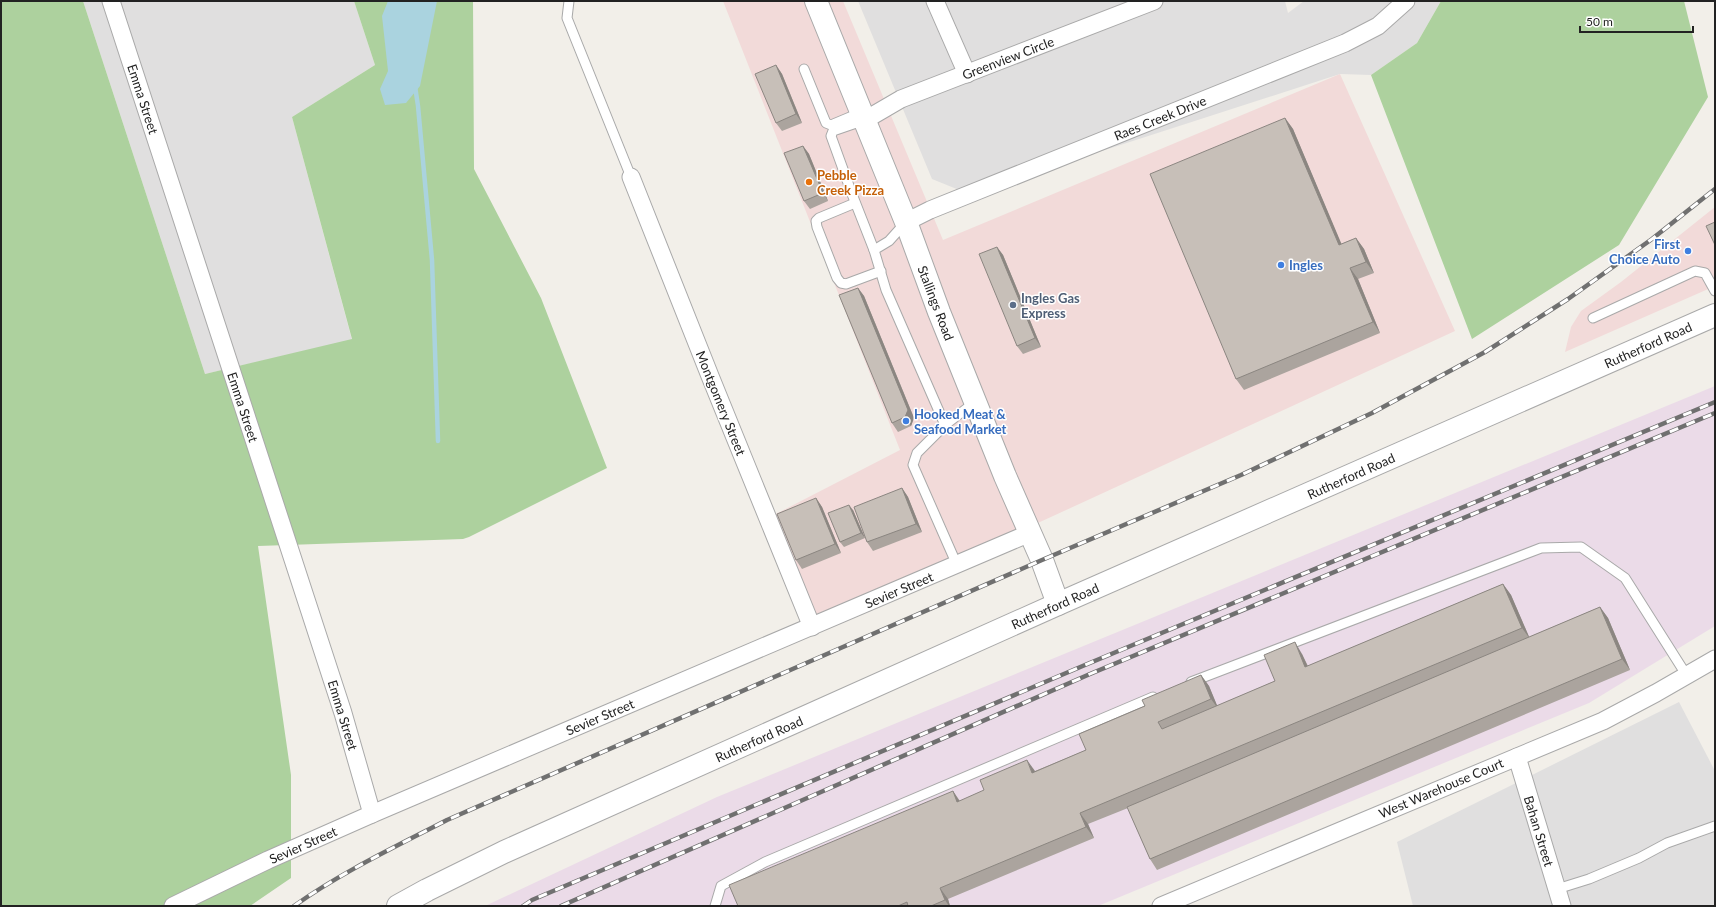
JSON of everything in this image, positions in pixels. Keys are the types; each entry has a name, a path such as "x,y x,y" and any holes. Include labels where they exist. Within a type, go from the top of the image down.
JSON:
{"street":[{"name":"Emma Street","path":"111,1 343,713 372,814"},
{"name":"Stallings Road","path":"816,1 906,222 975,402 1005,476 1042,560 1058,604"},
{"path":"935,1 968,74"},
{"name":"Greenview Circle","path":"863,116 901,99 1154,1"},
{"name":"Raes Creek Drive","path":"906,222 936,207 1345,43 1378,26 1406,1"},
{"name":"Montgomery Street","path":"631,178 812,627"},
{"name":"Rutherford Road","path":"398,906 504,852 1058,604 1715,315"},
{"name":"Sevier Street","path":"173,906 268,860 372,814 1030,533"},
{"name":"West Warehouse Court","path":"1161,906 1603,721 1656,694 1715,659"},
{"name":"Bahan Street","path":"1517,757 1562,906"}],"lane":[{"path":"568,1 567,18 631,178"},
{"path":"804,69 826,123 831,125 863,116"},
{"path":"863,116 833,131 831,136 874,250 886,290 945,425"},
{"path":"855,203 819,218 816,221 817,227 837,278 841,283 846,284 881,271"},
{"path":"874,250 889,241 906,222"},
{"path":"1593,318 1695,271 1711,275 1715,291"},
{"path":"957,565 913,465 916,452 945,425 975,402"},
{"path":"1185,684 1541,548 1573,547 1581,547 1625,578 1687,676"},
{"path":"715,906 721,886 764,862 1163,693"},
{"path":"1557,889 1589,879 1639,858 1667,843 1715,826"}],"shaded area":[{"path":"83,1 354,1 375,65 292,117 352,340 205,374"},
{"path":"723,1 843,1 943,240 1340,74 1455,331 812,627 768,518 900,450"},
{"path":"858,1 1285,1 1288,13 1304,1 1441,1 1417,43 1371,75 1340,74 969,194 932,179"},
{"name":"First Choice Auto","path":"1715,207 1715,286 1565,352 1571,327 1581,311 1621,282"},
{"path":"1715,386 1715,626 1589,703 1098,906 485,906 717,797"},
{"path":"1679,702 1715,771 1715,906 1413,906 1397,842"}],"green space":[{"path":"1,1 83,1 205,374 352,339 292,117 375,65 354,1 473,1 474,169 541,298 607,468 463,539 258,546 291,775 291,878 250,906 1,906"},
{"path":"1441,1 1684,1 1708,97 1619,245 1472,339 1371,75 1417,43"}],"water":[{"path":"388,1 437,1 420,86 406,103 385,105 380,89 388,71 382,16"}],"building":[{"path":"776,65 796,114 776,123 755,74"},
{"name":"Ingles","path":"1285,118 1339,245 1356,238 1366,262 1350,268 1373,322 1236,379 1150,174"},
{"name":"Pebble Creek Pizza","path":"803,146 823,193 804,201 784,153"},
{"path":"1715,222 1715,245 1706,226"},
{"name":"Ingles Gas Express","path":"997,247 1035,338 1017,346 979,254"},
{"path":"858,288 908,410 905,417 892,423 839,295"},
{"path":"902,488 916,524 867,542 854,507"},
{"path":"816,498 835,544 796,560 777,514"},
{"path":"849,505 861,533 840,542 828,513"},
{"path":"1503,584 1522,628 1080,813 1086,827 940,888 945,900 931,906 908,906 907,902 898,906 738,906 729,885 953,791 957,802 984,790 980,780 1027,760 1032,773 1086,750 1079,734 1145,706 1142,700 1201,675 1211,699 1158,722 1162,729 1275,681 1264,655 1295,642 1305,667"},
{"path":"1600,607 1622,659 1150,859 1127,807"}],"waterway":[{"path":"415,86 432,260 438,441"}],"railway":[{"path":"294,906 350,871 447,820 1042,560 1241,475 1372,413 1485,352 1568,299 1652,239 1715,189"},
{"path":"523,906 532,900 1085,665 1715,402"},
{"path":"561,906 1090,674 1715,413"}],"place":[{"name":"Pebble Creek Pizza","path":"809,182"},
{"name":"First Choice Auto","path":"1688,251"},
{"name":"Ingles","path":"1281,265"},
{"name":"Ingles Gas Express","path":"1013,305"},
{"name":"Hooked Meat & Seafood Market","path":"906,421"}]}
